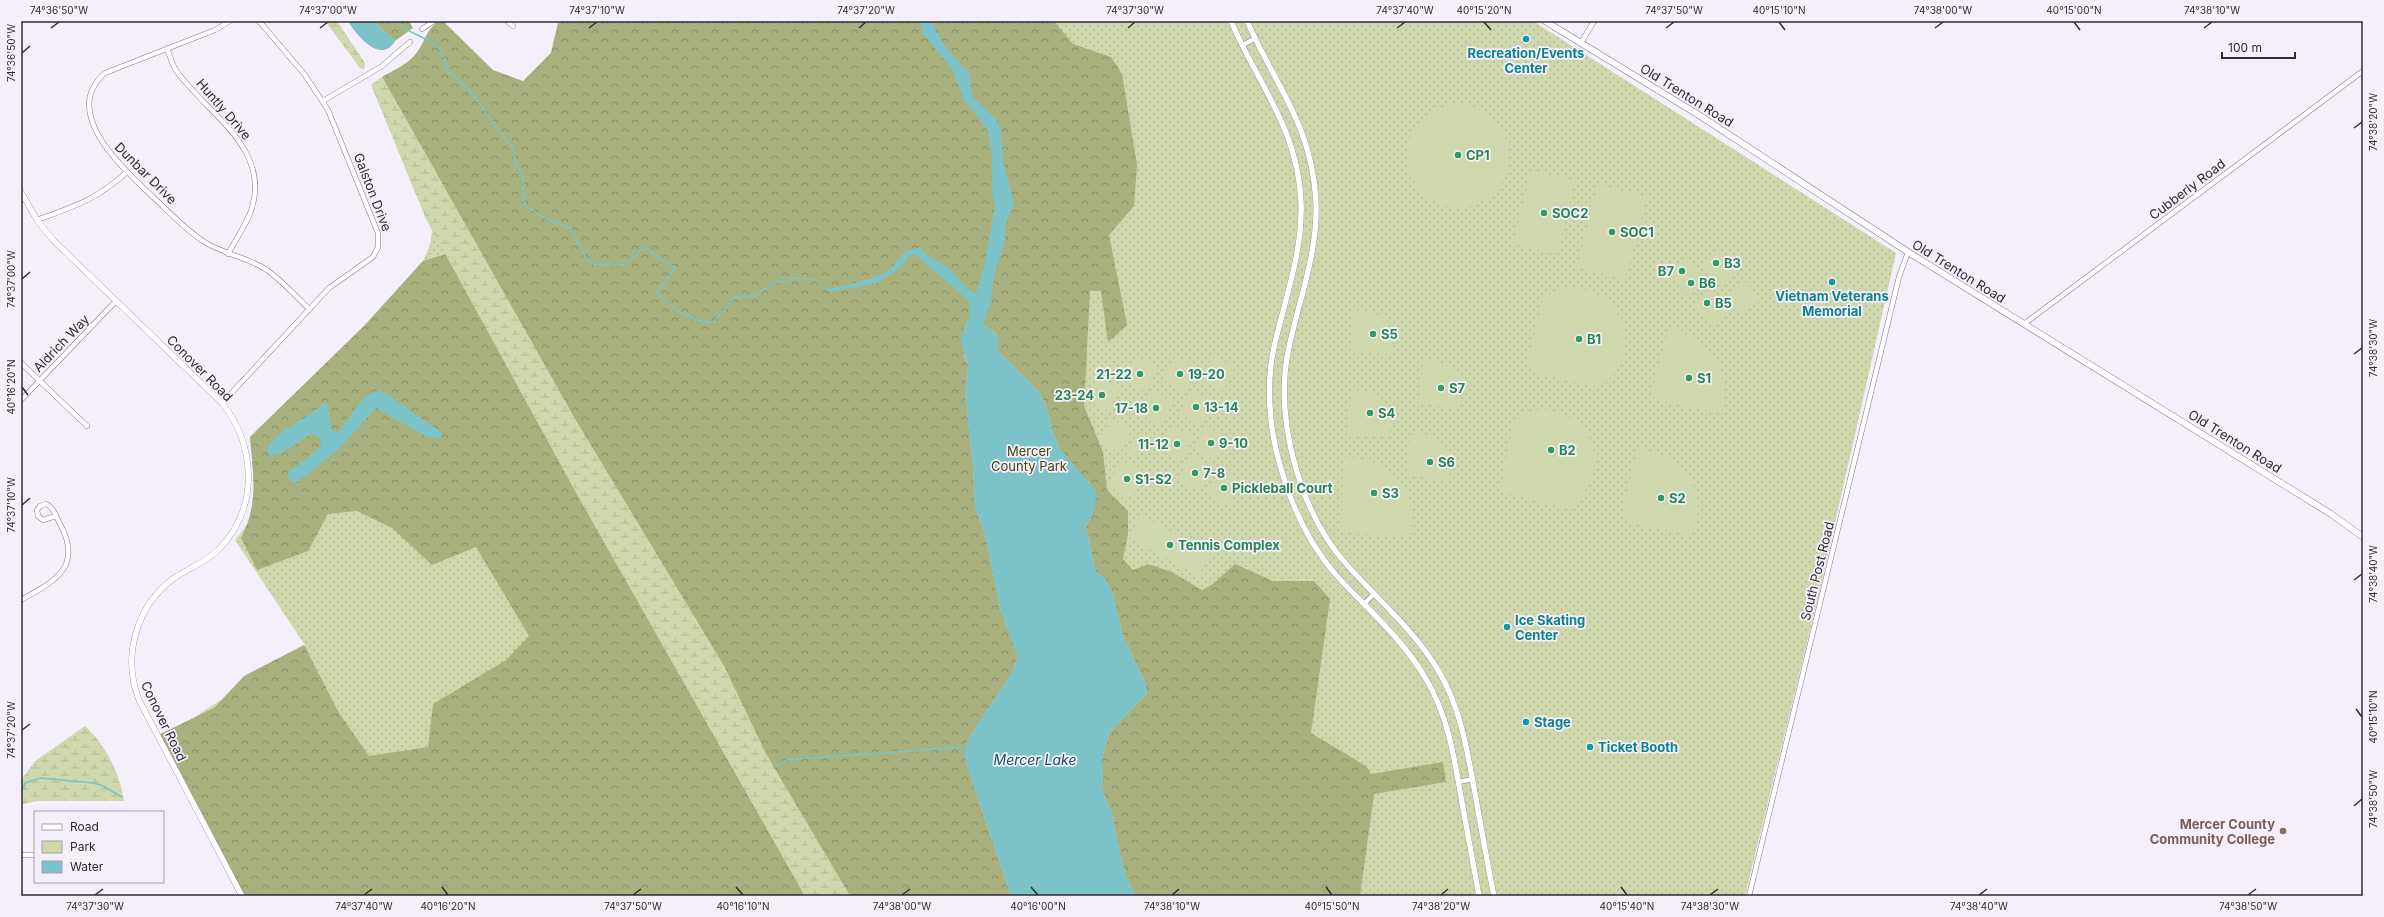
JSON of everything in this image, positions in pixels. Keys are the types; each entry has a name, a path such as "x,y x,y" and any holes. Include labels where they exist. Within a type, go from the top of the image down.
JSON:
{"main road":[{"name":"Old Trenton Road","path":"1545,21 1702,117 1908,252 2331,514 2363,537"}],"street":[{"name":"Dunbar Drive","path":"230,21 215,30 105,73 96,83 90,95 90,109 99,136 112,156 127,172 194,234 228,254 267,270 309,309"},
{"name":"Galston Drive","path":"222,403 309,309 340,278 373,257 379,241 378,233 337,130 323,101 305,75 259,21"},
{"path":"422,29 434,21"},
{"path":"507,21 513,26"},
{"path":"1231,21 1287,131 1296,161 1300,188 1301,220 1298,251 1272,363 1271,415 1278,461 1290,498 1315,546 1336,574 1408,651 1434,693 1451,740 1479,896"},
{"path":"1247,21 1299,122 1309,154 1315,187 1316,221 1312,254 1288,352 1285,378 1286,415 1291,452 1305,495 1324,533 1346,564 1419,642 1444,682 1460,720 1473,779 1494,896"},
{"path":"1581,43 1594,21"},
{"path":"1243,45 1256,38"},
{"path":"323,101 382,66 410,42"},
{"name":"Huntly Drive","path":"167,48 178,74 239,141 252,166 255,187 252,209 228,254"},
{"name":"Cubberly Road","path":"2024,324 2363,72"},
{"path":"37,220 93,198 111,187 127,172"},
{"name":"Conover Road","path":"21,192 37,220 53,240 222,403 235,422 247,454 248,486 244,509 234,530 220,548 203,562 174,579 151,601 137,630 131,662 132,680 139,700 242,896"},
{"name":"South Post Road","path":"1749,896 1899,277 1908,252"},
{"name":"Aldrich Way","path":"21,400 116,301"},
{"path":"21,363 87,426"},
{"path":"21,600 52,583 66,566 69,546 56,516"},
{"path":"1364,604 1374,594"},
{"path":"1458,782 1473,779"},
{"path":"21,855 34,855"}],"green space":[{"path":"325,21 337,21 365,63 364,69 360,68"},
{"path":"373,21 409,21 413,28 395,41"},
{"path":"439,21 443,21 493,70 523,81 551,53 558,24 564,21 1054,21 1073,44 1111,57 1122,74 1137,165 1134,206 1109,235 1127,325 1108,342 1101,291 1090,291 1084,406 1103,452 1107,490 1128,511 1128,535 1123,559 1133,570 1148,564 1172,572 1202,590 1213,584 1235,564 1273,581 1314,581 1330,599 1311,733 1366,766 1371,774 1443,762 1446,782 1374,794 1360,896 1136,896 1126,877 1112,815 1103,792 1102,759 1109,733 1147,693 1145,682 1123,636 1113,594 1106,580 1096,572 1086,527 1095,507 1089,482 1078,472 1060,449 1054,435 1046,406 1039,392 998,351 998,337 995,332 983,325 964,356 968,365 965,393 973,467 975,507 985,534 1001,612 1018,656 1013,671 968,739 969,772 1011,896 850,896 766,754 724,666 575,419 382,77 411,59 421,47 428,33"},
{"name":"Mercer County Park","path":"558,21 1533,21 1896,253 1821,585 1745,896 246,896 161,739 305,645 235,540 249,522 255,494 250,437 364,326 423,261 430,245 437,198 450,159 551,53"},
{"path":"382,77 575,419 724,666 766,754 850,896 805,896 578,496 426,219 371,85"},
{"name":"CP1","path":"1458,105 1477,109 1494,120 1505,137 1509,156 1505,175 1494,192 1477,203 1458,207 1439,203 1422,192 1411,175 1407,156 1411,137 1422,120 1439,109"},
{"name":"SOC2","path":"1531,170 1575,181 1557,255 1513,244"},
{"name":"SOC1","path":"1598,185 1647,197 1625,280 1577,267"},
{"path":"1720,250 1738,273 1721,287 1703,264"},
{"path":"446,254 578,496 805,896 242,896 158,735 214,708 244,676 304,645 339,713 369,756 428,747 433,704 506,660 529,636 476,547 432,565 392,528 357,511 328,514 308,551 257,570 241,538 247,525 253,501 250,437 364,326 423,261"},
{"path":"1686,259 1705,282 1687,296 1669,273"},
{"path":"1746,281 1760,300 1742,314 1727,295 1736,288 1743,296 1737,288"},
{"name":"B1","path":"1574,288 1588,291 1600,296 1617,312 1622,322 1625,345 1623,356 1619,366 1610,378 1597,387 1532,372 1527,364 1543,297 1559,290"},
{"path":"1711,290 1729,313 1712,327 1693,304"},
{"name":"S5","path":"1354,310 1365,310 1374,313 1381,316 1386,321 1392,336 1392,355 1357,352 1354,354 1350,350 1353,347"},
{"name":"S1","path":"1669,328 1684,333 1697,340 1715,359 1721,371 1724,384 1722,414 1655,400 1651,394"},
{"name":"21-22","path":"1138,357 1156,366 1157,370 1146,389 1143,390 1125,381 1124,378 1135,358"},
{"name":"19-20","path":"1177,357 1195,367 1196,370 1185,390 1182,391 1164,381 1163,378 1174,358"},
{"path":"1216,357 1234,367 1234,370 1224,389 1221,390 1203,381 1202,378 1213,358"},
{"name":"S7","path":"1423,360 1442,363 1456,374 1460,381 1462,390 1458,409 1424,403 1420,405 1416,400 1419,397"},
{"name":"23-24","path":"1100,378 1118,388 1119,391 1108,410 1105,411 1086,399 1097,379"},
{"name":"S4","path":"1352,390 1363,390 1372,393 1379,396 1384,402 1388,408 1390,416 1389,436 1346,435"},
{"name":"17-18","path":"1154,391 1171,401 1172,404 1162,424 1141,415 1151,392"},
{"name":"13-14","path":"1193,391 1211,400 1212,403 1201,423 1198,424 1181,415 1180,412 1190,392"},
{"name":"B2","path":"1547,410 1565,416 1580,425 1589,437 1594,451 1595,466 1591,481 1582,496 1568,509 1504,492 1501,487 1514,419 1530,411"},
{"path":"1113,419 1130,428 1131,431 1121,451 1117,452 1101,443 1100,439 1110,420"},
{"name":"11-12","path":"1174,427 1191,436 1193,439 1182,459 1179,460 1162,451 1161,448 1171,428"},
{"name":"9-10","path":"1208,427 1226,436 1227,439 1216,459 1213,460 1196,451 1195,448 1205,428"},
{"name":"S6","path":"1411,432 1431,436 1445,446 1451,462 1447,482 1412,475 1408,477 1405,472 1408,469"},
{"path":"1138,434 1146,438 1137,456 1129,452"},
{"name":"S2","path":"1637,449 1659,454 1670,459 1679,466 1692,483 1696,494 1698,514 1692,536 1627,522 1622,515"},
{"name":"7-8","path":"1192,456 1210,466 1211,469 1198,490 1180,481 1179,477"},
{"name":"S3","path":"1343,458 1360,459 1375,463 1388,470 1398,479 1410,504 1413,519 1413,536 1352,533 1345,531 1341,526"},
{"name":"S1-S2","path":"1122,460 1145,472 1132,498 1108,486"},
{"name":"Pickleball Court","path":"1221,472 1238,481 1240,484 1229,504 1226,505 1208,496 1207,493 1218,473"},
{"name":"Tennis Complex","path":"1140,515 1211,553 1199,575 1129,538"},
{"path":"85,726 106,751 111,760 119,781 124,801 38,801 23,804 21,780 35,761"}],"water":[{"path":"348,21 373,21 395,41 389,48 383,50 376,49 363,40"},
{"name":"Mercer Lake","path":"920,21 933,21 934,27 942,41 953,56 969,72 972,96 996,119 1001,129 1003,164 1014,203 1006,224 1004,245 994,275 991,302 983,325 998,337 998,351 1039,392 1046,406 1054,435 1060,449 1096,491 1095,507 1086,527 1096,572 1106,580 1113,594 1123,636 1145,682 1147,693 1109,733 1102,759 1103,792 1112,815 1126,877 1136,896 1011,896 964,755 968,739 1013,671 1018,656 1001,612 985,534 975,507 973,467 965,393 968,365 961,343 964,327 970,316 969,301 915,254 910,255 898,269 877,283 830,292 812,279 828,289 840,287 884,273 893,266 903,254 913,249 921,248 933,259 948,267 971,292 976,294 984,267 995,206 992,193 992,154 988,131 964,99 952,69 922,32"},
{"path":"381,390 441,432 442,437 439,439 427,437 376,408 340,448 300,480 293,483 289,479 287,473 315,452 322,444 319,437 312,434 287,450 270,456 267,450 278,435 309,415 323,403 327,403 333,431 338,432 362,400 368,395"}],"waterway":[{"path":"395,21 400,26 431,42 441,51 448,72 458,79 475,97 497,128 513,147 515,162 523,175 524,204 546,219 570,228 587,260 595,265 625,265 644,247 675,268 656,293 683,314 706,322 714,322 735,297 755,296 776,282 789,282 792,278 813,279"},
{"path":"776,766 787,760 796,759 966,747"},
{"path":"21,793 25,783 41,778 93,783 101,785 122,797"},
{"path":"21,793 21,799"}],"place":[{"name":"Recreation/Events Center","path":"1526,39"},
{"name":"CP1","path":"1458,155"},
{"name":"SOC2","path":"1544,213"},
{"name":"SOC1","path":"1612,232"},
{"name":"B3","path":"1716,263"},
{"name":"B7","path":"1682,271"},
{"name":"Vietnam Veterans Memorial","path":"1832,282"},
{"name":"B6","path":"1691,283"},
{"name":"B5","path":"1707,303"},
{"name":"S5","path":"1373,334"},
{"name":"B1","path":"1579,339"},
{"name":"21-22","path":"1140,374"},
{"name":"19-20","path":"1180,374"},
{"name":"S1","path":"1689,378"},
{"name":"S7","path":"1441,388"},
{"name":"23-24","path":"1102,395"},
{"name":"13-14","path":"1196,407"},
{"name":"17-18","path":"1156,408"},
{"name":"S4","path":"1370,413"},
{"name":"9-10","path":"1211,443"},
{"name":"11-12","path":"1177,444"},
{"name":"B2","path":"1551,450"},
{"name":"S6","path":"1430,462"},
{"name":"7-8","path":"1195,473"},
{"name":"S1-S2","path":"1127,479"},
{"name":"Pickleball Court","path":"1224,488"},
{"name":"S3","path":"1374,493"},
{"name":"S2","path":"1661,498"},
{"name":"Tennis Complex","path":"1170,545"},
{"name":"Ice Skating Center","path":"1507,627"},
{"name":"Stage","path":"1526,722"},
{"name":"Ticket Booth","path":"1590,747"},
{"name":"Mercer County Community College","path":"2283,831"}]}
